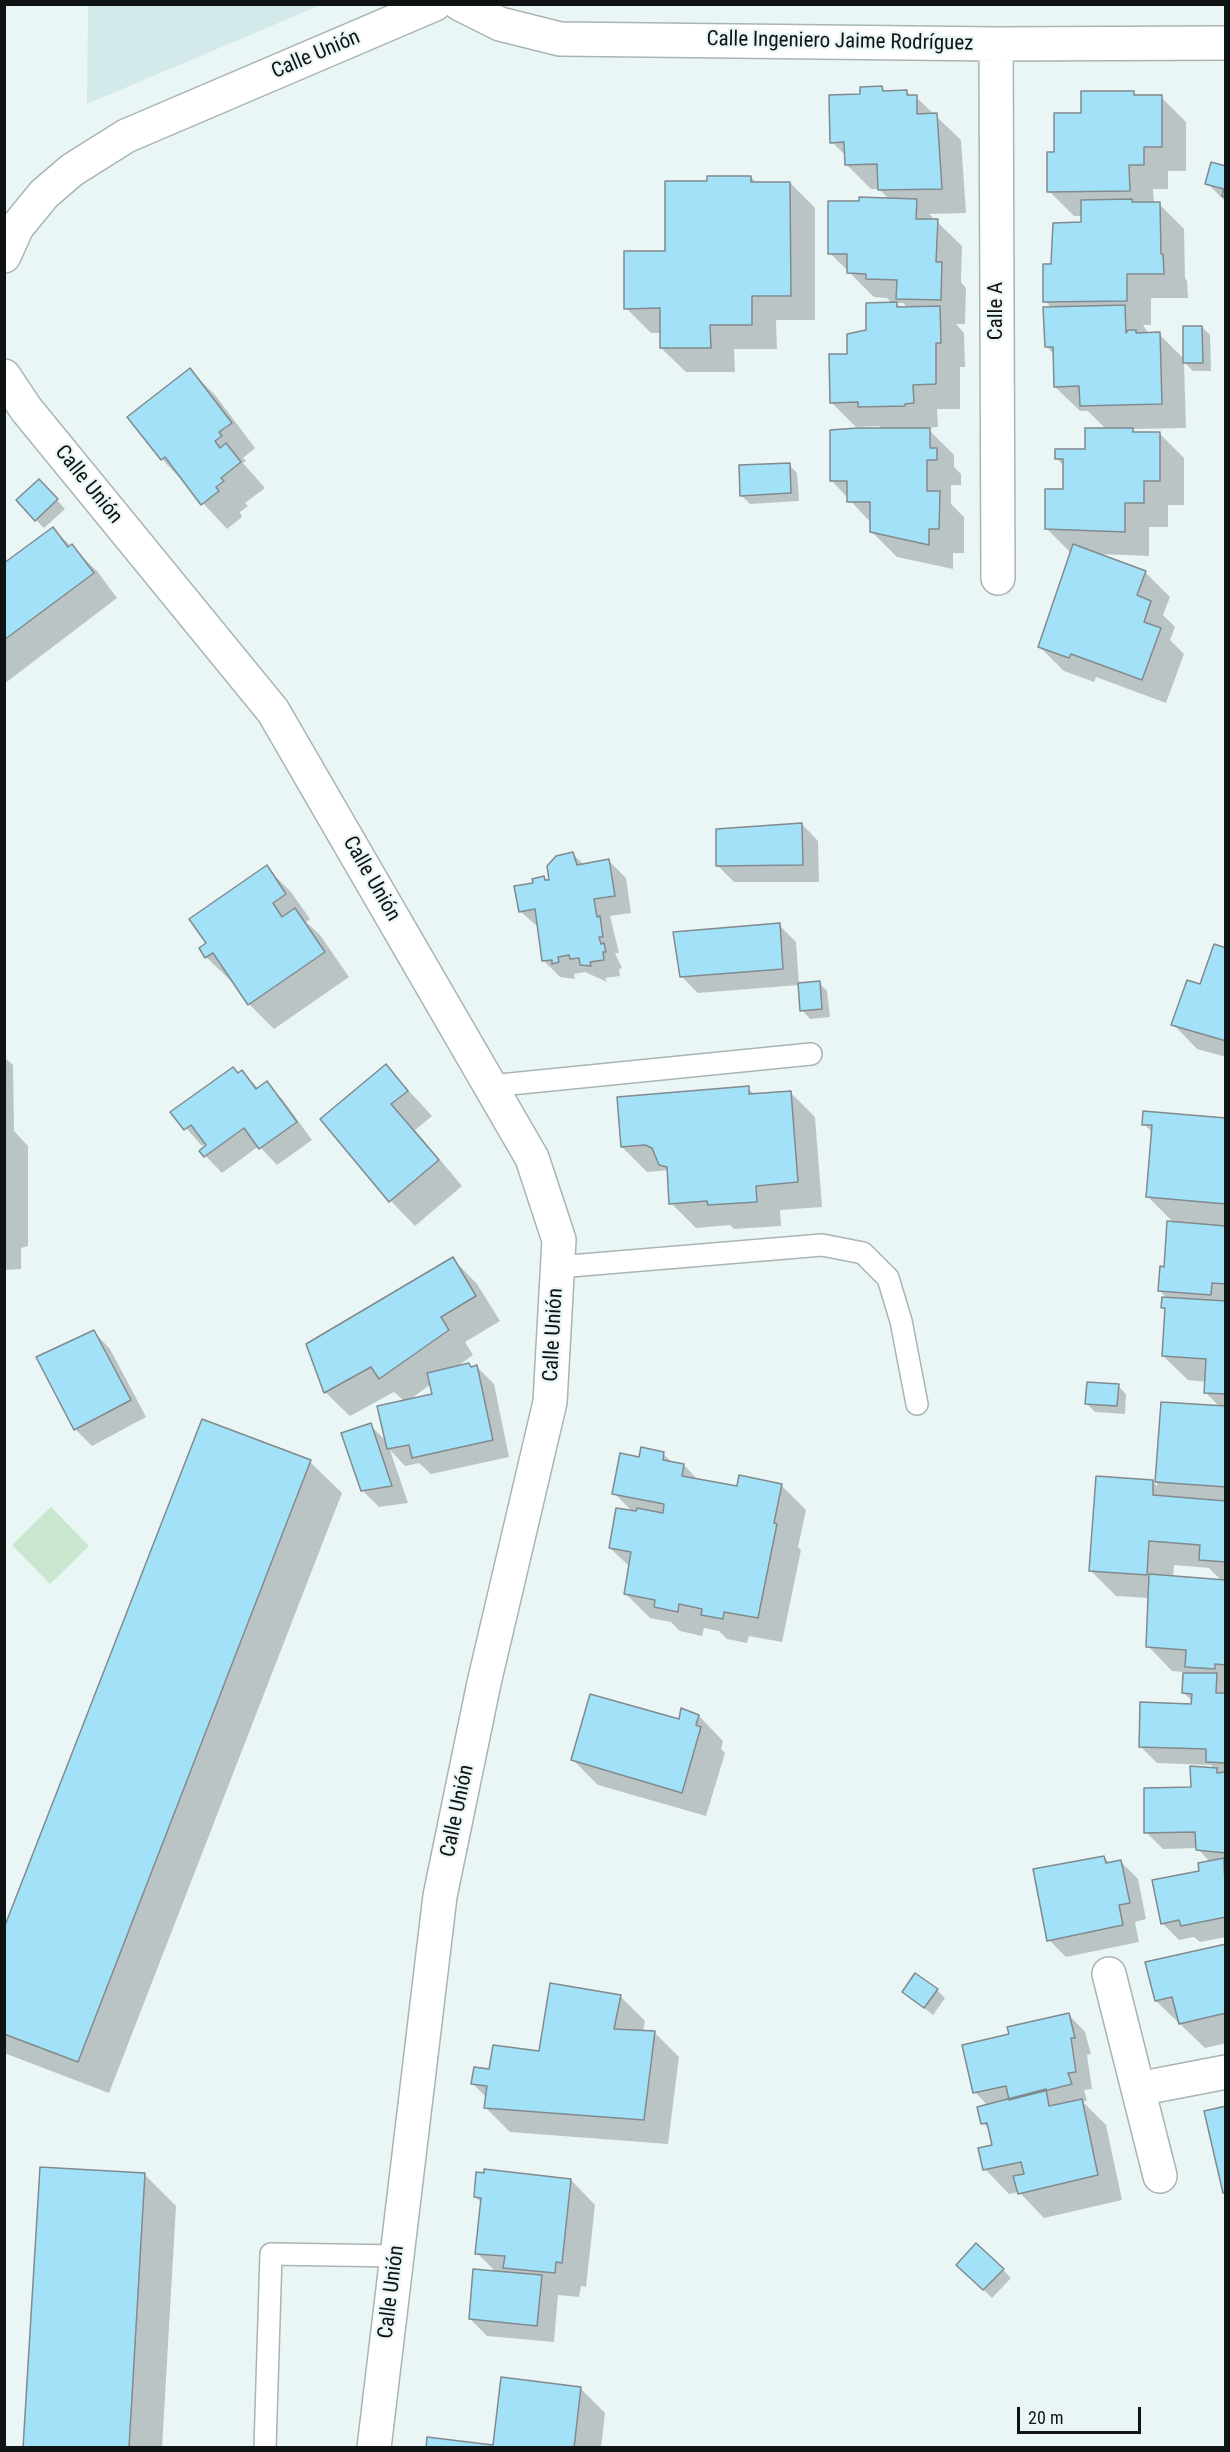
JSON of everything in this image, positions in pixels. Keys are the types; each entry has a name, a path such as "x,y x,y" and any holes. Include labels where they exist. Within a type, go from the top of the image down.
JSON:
{"street":[{"name":"Calle Unión","path":"4,256 17,227 44,194 72,170 126,136 435,4"},
{"name":"Calle Ingeniero Jaime Rodríguez","path":"460,4 500,24 560,39 1226,44"},
{"name":"Calle A","path":"996,44 998,578"},
{"name":"Calle Unión","path":"4,375 26,409 273,711 532,1158 559,1240 550,1402 484,1683 441,1896 374,2448"},
{"path":"1109,1974 1160,2176"},
{"path":"1138,2089 1226,2072"}],"lane":[{"path":"490,1086 811,1054"},
{"path":"558,1267 822,1245 863,1253 888,1278 901,1321 917,1404"},
{"path":"265,2448 271,2253 397,2256"}],"shaded area":[{"path":"88,4 321,5 87,104"}],"green space":[{"path":"51,1507 89,1546 50,1584 12,1545"}],"building":[{"path":"882,86 883,91 907,90 907,95 917,95 917,114 937,113 942,189 878,190 877,164 845,165 844,142 830,143 829,95 860,94 860,87"},
{"path":"1081,91 1134,91 1134,95 1162,95 1162,147 1144,147 1144,165 1129,165 1130,191 1047,192 1047,152 1054,152 1054,113 1081,113"},
{"path":"1211,162 1226,166 1226,197 1222,196 1224,189 1205,184"},
{"path":"707,176 751,176 751,182 790,182 791,296 752,296 752,325 710,325 711,348 660,348 660,308 624,309 624,251 665,251 665,181 707,181"},
{"path":"859,197 917,199 916,219 938,219 936,262 942,262 941,300 896,299 897,280 866,279 866,274 847,273 847,254 828,254 828,201 859,201"},
{"path":"1132,199 1132,202 1160,202 1161,254 1163,254 1164,274 1127,274 1127,301 1043,302 1043,264 1051,264 1053,223 1081,222 1081,200"},
{"path":"897,302 897,307 940,306 941,343 936,343 936,384 913,385 914,403 905,404 905,406 858,407 858,402 830,403 829,354 847,354 847,334 866,330 866,303"},
{"path":"1125,305 1126,333 1128,330 1136,330 1136,333 1160,332 1162,404 1080,406 1079,386 1054,387 1053,347 1045,347 1043,307"},
{"path":"1183,326 1202,326 1203,363 1183,363"},
{"path":"190,368 232,423 219,432 222,436 215,441 220,448 226,443 241,462 221,478 224,481 216,487 219,491 201,505 165,457 161,460 127,417"},
{"path":"930,428 930,448 937,448 937,460 927,460 927,491 940,491 939,529 929,529 929,545 870,532 870,502 847,502 847,481 830,481 830,430"},
{"path":"1085,428 1133,428 1133,432 1160,432 1160,481 1144,481 1144,503 1125,503 1125,532 1045,529 1045,489 1063,489 1063,459 1055,459 1055,449 1085,449"},
{"path":"790,463 791,493 740,496 739,465"},
{"path":"39,479 58,499 35,521 16,500"},
{"path":"53,527 68,547 72,544 94,573 4,640 4,563"},
{"path":"1073,544 1146,571 1137,595 1151,601 1144,622 1161,628 1142,680 1071,654 1069,658 1038,647"},
{"path":"802,823 803,865 716,866 716,829"},
{"path":"573,852 577,865 609,859 615,896 594,899 597,917 600,916 603,937 599,937 601,944 604,943 606,952 603,952 604,960 590,962 591,966 580,965 579,958 570,959 569,955 558,957 559,962 552,964 552,960 542,961 535,909 519,912 514,886 533,883 532,879 544,876 545,880 549,880 547,866 556,856"},
{"path":"267,865 286,894 273,903 282,917 295,908 325,952 248,1005 213,953 205,958 199,948 206,943 189,919"},
{"path":"780,923 783,969 680,977 673,932"},
{"path":"1214,944 1226,948 1226,1041 1171,1025 1187,980 1200,984"},
{"path":"820,981 822,1009 800,1011 798,983"},
{"path":"386,1064 408,1091 391,1104 439,1160 389,1202 320,1119"},
{"path":"233,1067 238,1073 242,1070 256,1089 267,1081 297,1122 259,1149 244,1128 204,1157 199,1151 206,1145 191,1125 184,1130 170,1112"},
{"path":"749,1086 749,1094 791,1091 798,1182 756,1186 757,1202 708,1205 707,1201 669,1204 667,1167 659,1165 652,1148 645,1145 621,1147 617,1097"},
{"path":"1143,1111 1226,1118 1226,1204 1146,1197 1152,1125 1142,1125"},
{"path":"1167,1221 1226,1226 1226,1284 1212,1283 1211,1295 1158,1291 1160,1266 1164,1267"},
{"path":"453,1257 476,1296 441,1317 449,1330 379,1379 371,1367 324,1393 306,1344"},
{"path":"1162,1297 1226,1301 1226,1394 1204,1393 1206,1359 1162,1356 1165,1308 1161,1308"},
{"path":"94,1330 131,1400 74,1430 36,1357"},
{"path":"469,1363 471,1367 477,1365 493,1440 412,1458 409,1445 387,1449 377,1406 432,1394 427,1373"},
{"path":"1087,1382 1119,1384 1117,1406 1085,1404"},
{"path":"1161,1402 1226,1406 1226,1487 1155,1482"},
{"path":"202,1419 311,1460 78,2062 4,2034 4,1928"},
{"path":"371,1423 392,1486 361,1491 341,1433"},
{"path":"641,1447 664,1452 663,1460 684,1464 682,1476 737,1486 739,1475 782,1484 774,1523 777,1524 758,1618 724,1612 723,1619 701,1615 702,1609 679,1604 678,1612 654,1607 655,1600 624,1594 631,1552 609,1548 616,1508 636,1511 637,1508 663,1513 664,1504 612,1494 620,1453 639,1457"},
{"path":"1096,1476 1153,1480 1153,1495 1226,1501 1226,1562 1199,1560 1200,1545 1149,1541 1147,1575 1089,1571"},
{"path":"1149,1574 1226,1580 1226,1665 1215,1664 1215,1669 1185,1667 1186,1650 1146,1647"},
{"path":"1183,1673 1217,1673 1216,1693 1226,1693 1226,1763 1206,1762 1206,1749 1139,1747 1140,1702 1191,1704 1192,1694 1182,1693"},
{"path":"590,1694 679,1719 681,1708 699,1715 696,1725 701,1727 682,1793 571,1760"},
{"path":"1190,1766 1217,1768 1217,1773 1226,1772 1226,1853 1196,1850 1195,1832 1144,1833 1144,1788 1191,1787"},
{"path":"1104,1856 1106,1863 1121,1860 1130,1903 1119,1905 1123,1925 1047,1941 1033,1869"},
{"path":"1224,1858 1226,1917 1181,1926 1179,1920 1161,1924 1152,1880 1199,1871 1198,1863"},
{"path":"1226,1944 1226,2013 1179,2024 1172,1997 1155,2001 1145,1962"},
{"path":"915,1973 938,1989 924,2008 902,1992"},
{"path":"550,1983 621,1995 614,2029 655,2031 644,2120 484,2108 487,2086 471,2084 474,2067 489,2069 493,2045 539,2051"},
{"path":"1069,2013 1075,2038 1071,2038 1076,2072 1068,2073 1072,2084 1009,2100 1006,2086 973,2093 962,2045 1009,2034 1007,2027"},
{"path":"1046,2089 1049,2106 1082,2099 1098,2175 1018,2194 1013,2176 1024,2174 1021,2162 983,2170 978,2148 992,2145 987,2123 981,2124 977,2107"},
{"path":"1226,2106 1226,2193 1223,2193 1204,2111"},
{"path":"40,2167 145,2173 129,2448 23,2448"},
{"path":"484,2169 571,2179 562,2263 556,2262 555,2273 503,2268 505,2256 475,2254 481,2198 474,2197 476,2172 484,2173"},
{"path":"976,2243 1004,2269 983,2290 956,2265"},
{"path":"473,2269 542,2275 537,2326 469,2319"},
{"path":"501,2377 581,2387 574,2448 426,2448 427,2437 493,2445"}]}
